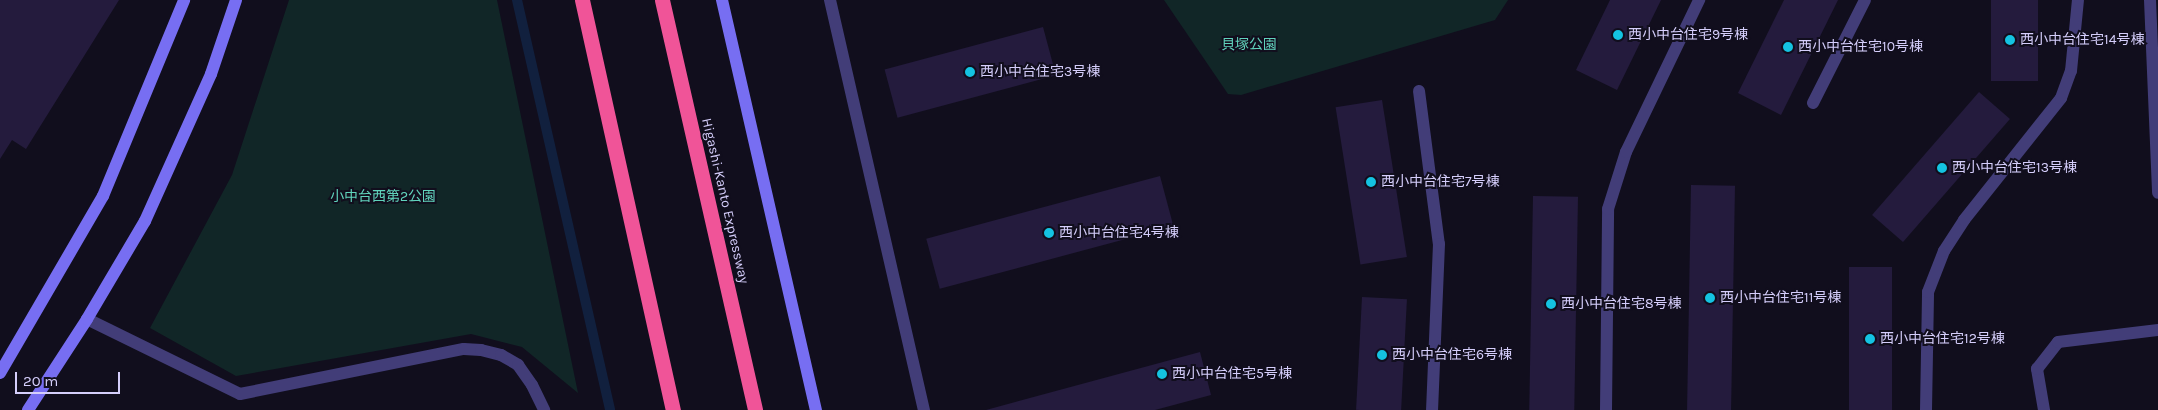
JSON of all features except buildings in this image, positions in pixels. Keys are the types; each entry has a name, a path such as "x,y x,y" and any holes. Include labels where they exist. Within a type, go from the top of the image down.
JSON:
{"highway":[{"path":"582,0 673,410"},
{"name":"Higashi-Kanto Expressway","path":"662,0 755,410"}],"street":[{"path":"0,373 103,196 184,0"},
{"path":"28,410 87,319 145,221 211,74 236,0"},
{"path":"722,0 816,410"},
{"path":"830,0 924,410"},
{"path":"1606,410 1608,210 1626,152 1699,0"},
{"path":"1813,103 1865,0"},
{"path":"1926,410 1928,292 1944,251 1964,220 2061,98 2071,71 2078,0"},
{"path":"2150,0 2158,193"},
{"path":"1419,91 1439,244 1432,410"},
{"path":"87,319 240,394 464,349 482,350 500,355 518,366 532,385 544,410"},
{"path":"2044,410 2037,369 2058,342 2158,330"}],"green space":[{"name":"小中台西第2公園","path":"289,0 497,0 578,393 522,347 471,334 236,376 150,328 232,175"},
{"name":"貝塚公園","path":"1164,0 1508,0 1495,20 1241,95 1228,94"}],"waterway":[{"path":"517,0 610,410"}],"place":[{"name":"西小中台住宅9号棟","path":"1618,35"},
{"name":"西小中台住宅14号棟","path":"2010,40"},
{"name":"西小中台住宅10号棟","path":"1788,47"},
{"name":"西小中台住宅3号棟","path":"970,72"},
{"name":"西小中台住宅13号棟","path":"1942,168"},
{"name":"西小中台住宅7号棟","path":"1371,182"},
{"name":"西小中台住宅4号棟","path":"1049,233"},
{"name":"西小中台住宅11号棟","path":"1710,298"},
{"name":"西小中台住宅8号棟","path":"1551,304"},
{"name":"西小中台住宅12号棟","path":"1870,339"},
{"name":"西小中台住宅6号棟","path":"1382,355"},
{"name":"西小中台住宅5号棟","path":"1162,374"}]}
